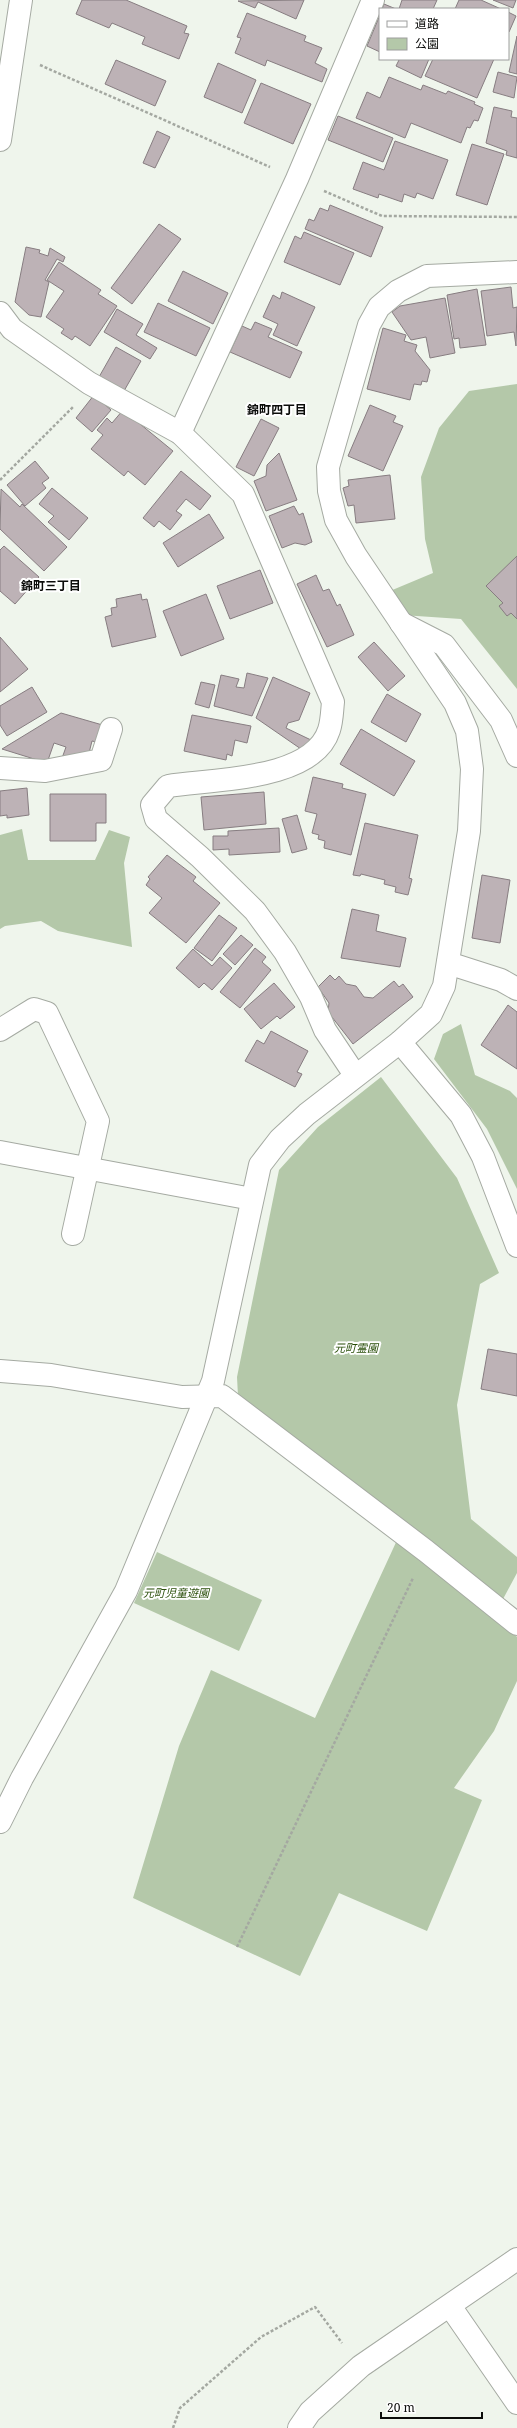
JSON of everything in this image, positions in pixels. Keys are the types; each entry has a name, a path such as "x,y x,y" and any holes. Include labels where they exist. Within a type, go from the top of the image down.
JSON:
{"street":[{"path":"0,140 21,0"},
{"path":"180,433 297,179 373,0"},
{"path":"0,1822 22,1778 126,1591 213,1381 260,1165 280,1139 307,1114 355,1075 400,1042 431,1014 444,986 469,831 472,769 468,739 455,703 356,556 336,520 329,491 328,467 369,325 379,307 398,291 428,276 517,272"},
{"path":"0,313 12,329 90,383 180,433 244,494 333,702 329,731 313,753 283,770 168,786 152,805 156,819 200,857 255,911 285,952 311,997 325,1030 355,1075"},
{"path":"400,622 444,645 502,720 517,756"},
{"path":"0,768 45,771 101,760 111,729"},
{"path":"448,963 501,980 517,989"},
{"path":"0,1030 34,1009 46,1013 98,1121 73,1234"},
{"path":"400,1042 461,1115 483,1157 517,1246"},
{"path":"0,1152 88,1167 252,1199"},
{"path":"0,1372 51,1375 182,1397 206,1395 222,1396 426,1551 517,1624"},
{"path":"299,2428 310,2412 360,2366 414,2327 450,2306 517,2259"},
{"path":"450,2306 517,2403"}],"path":[{"path":"0,480 86,394 90,383"},
{"path":"237,1947 426,1551"},
{"path":"173,2428 180,2408 262,2336 315,2307 360,2366"}],"green space":[{"path":"517,384 517,689 461,619 402,615 390,591 433,573 425,539 421,477 439,428 469,391"},
{"path":"22,829 28,860 95,860 109,830 130,837 124,863 132,947 58,931 41,921 5,926 0,929 0,835"},
{"path":"461,1024 475,1075 510,1091 517,1098 517,1189 487,1129 434,1059 443,1034"},
{"name":"元町霊園","path":"381,1077 457,1178 499,1273 480,1284 457,1405 471,1519 517,1557 517,1573 495,1614 517,1637 517,1681 494,1731 454,1788 482,1800 427,1931 339,1893 300,1976 133,1898 179,1746 211,1670 315,1718 404,1525 238,1396 237,1377 279,1170 318,1127"},
{"name":"元町児童遊園","path":"157,1552 262,1600 239,1651 134,1603"}],"building":[{"path":"82,0 126,0 187,26 184,33 189,34 179,59 142,44 145,37 112,23 109,28 76,14"},
{"path":"304,0 296,19 258,2 255,8 238,1"},
{"path":"402,0 437,0 433,8 399,8"},
{"path":"459,0 481,0 499,8 455,8"},
{"path":"493,0 516,0 513,8"},
{"path":"384,4 394,8 382,8"},
{"path":"509,12 516,16 509,32"},
{"path":"247,13 306,36 304,41 322,48 315,63 327,69 322,82 267,60 265,66 235,53 241,38 237,37"},
{"path":"379,17 379,52 367,46"},
{"path":"517,36 517,74 509,72"},
{"path":"116,60 166,81 155,106 105,84"},
{"path":"399,60 429,60 421,78 396,66"},
{"path":"433,60 494,60 477,98 425,76"},
{"path":"218,63 256,80 242,113 204,97"},
{"path":"498,72 517,77 514,98 493,92"},
{"path":"389,77 421,90 423,85 446,94 448,91 475,102 474,104 483,108 478,121 474,120 470,128 467,127 461,143 411,123 405,138 356,118 367,92 380,98"},
{"path":"261,83 311,104 293,144 244,123"},
{"path":"494,107 512,111 511,117 517,118 517,158 506,155 507,151 486,143"},
{"path":"338,116 393,138 383,162 328,140"},
{"path":"157,131 170,137 155,168 143,163"},
{"path":"395,141 448,160 433,199 417,193 415,198 404,194 402,202 379,194 378,198 353,189 363,162 384,170"},
{"path":"472,144 504,154 487,205 456,195"},
{"path":"330,205 383,227 371,257 305,229 309,219 314,221 320,208 328,211"},
{"path":"159,224 181,239 132,304 111,288"},
{"path":"304,232 354,253 340,285 284,262 295,236 301,239"},
{"path":"26,247 40,250 39,253 48,256 50,248 65,257 63,262 57,259 45,280 49,282 41,317 29,315 15,302"},
{"path":"59,262 101,290 98,294 117,306 90,346 75,336 72,340 61,333 64,329 46,317 64,291 47,280"},
{"path":"183,271 228,293 213,324 168,301"},
{"path":"511,287 513,308 517,307 516,346 514,332 487,336 481,291"},
{"path":"477,289 486,345 460,348 459,338 454,339 447,295"},
{"path":"282,292 315,307 297,346 273,335 278,324 263,317 273,295 280,299"},
{"path":"445,298 455,353 430,358 426,337 411,340 392,312 400,306"},
{"path":"158,303 210,328 196,356 144,332"},
{"path":"117,309 143,324 136,335 157,348 150,359 104,332"},
{"path":"255,322 272,329 268,337 302,352 290,378 230,352 242,326 251,330"},
{"path":"383,328 406,335 404,341 417,345 415,351 430,370 427,382 422,381 421,385 414,384 410,400 367,389"},
{"path":"116,347 141,361 124,391 99,377"},
{"path":"94,395 111,410 92,432 76,418"},
{"path":"370,405 396,416 393,422 403,426 383,471 348,456"},
{"path":"123,410 173,451 145,485 128,471 124,476 91,449 103,435 97,430 107,418 112,423"},
{"path":"261,419 279,428 254,476 236,467"},
{"path":"279,453 297,500 266,511 254,481 266,476 267,465"},
{"path":"35,461 49,478 42,483 46,488 25,506 7,485"},
{"path":"181,471 211,496 200,510 186,499 176,511 182,515 170,530 159,521 154,527 143,518"},
{"path":"390,475 395,519 356,523 354,505 348,506 343,488 349,486 348,480"},
{"path":"52,488 88,518 69,540 48,522 54,516 39,504"},
{"path":"1,489 20,507 22,504 67,547 44,571 0,529"},
{"path":"294,506 299,515 303,513 312,542 305,545 295,543 282,548 269,516"},
{"path":"209,514 224,538 178,567 163,543"},
{"path":"4,546 39,577 15,604 0,591 0,550"},
{"path":"517,556 517,619 511,613 507,616 499,606 503,603 486,586"},
{"path":"260,570 273,603 230,619 217,586"},
{"path":"316,575 323,591 329,589 337,606 340,604 354,635 327,647 297,584"},
{"path":"141,594 142,600 147,599 156,637 112,647 105,617 112,615 111,608 117,607 116,599"},
{"path":"206,594 224,639 181,656 163,611"},
{"path":"0,637 28,669 0,692"},
{"path":"374,642 405,676 388,691 358,657"},
{"path":"247,673 268,678 252,716 214,706 221,675 239,679 236,687 244,688"},
{"path":"273,677 310,693 299,720 288,723 286,728 311,740 301,749 256,718"},
{"path":"201,682 215,685 209,708 195,704"},
{"path":"32,687 47,712 7,736 0,725 0,706"},
{"path":"387,694 421,714 406,742 371,722"},
{"path":"61,713 106,726 101,743 92,741 89,753 61,761 66,747 54,743 47,763 2,749"},
{"path":"192,715 251,726 247,743 235,740 232,756 227,754 226,760 184,751"},
{"path":"361,729 415,761 394,796 340,764"},
{"path":"313,777 343,784 342,788 366,794 351,855 324,848 325,841 318,839 319,835 312,833 317,814 305,811"},
{"path":"27,788 29,815 7,818 7,815 0,816 0,791"},
{"path":"264,792 266,824 204,830 201,797"},
{"path":"50,794 106,794 106,823 96,823 96,841 50,841"},
{"path":"297,815 307,849 292,853 282,819"},
{"path":"365,823 418,835 409,878 412,879 408,895 395,892 396,887 384,884 385,880 361,874 360,876 353,875"},
{"path":"279,828 280,852 229,855 229,849 213,850 213,836 228,836 228,831"},
{"path":"167,855 196,877 193,881 220,903 186,943 149,913 162,898 146,885 150,879 148,877"},
{"path":"482,875 510,880 500,943 472,938"},
{"path":"352,909 379,915 376,931 406,938 400,967 341,958"},
{"path":"219,915 237,928 212,961 194,948"},
{"path":"241,935 253,945 235,965 223,954"},
{"path":"255,948 266,957 262,962 271,970 240,1008 220,992"},
{"path":"193,949 212,966 220,957 232,968 212,990 204,983 199,988 176,968"},
{"path":"330,975 335,980 339,976 346,984 356,986 364,997 373,998 394,981 399,987 403,984 413,997 353,1044 328,1012 329,1003 318,987"},
{"path":"274,983 295,1007 280,1019 277,1016 261,1029 244,1009"},
{"path":"508,1005 517,1012 517,1069 481,1045"},
{"path":"271,1031 308,1051 297,1072 302,1074 295,1087 245,1061 257,1040 264,1044"},
{"path":"488,1349 517,1354 517,1396 481,1389"}],"district":[{"name":"錦町四丁目","path":"277,409"},
{"name":"錦町三丁目","path":"51,585"}]}
